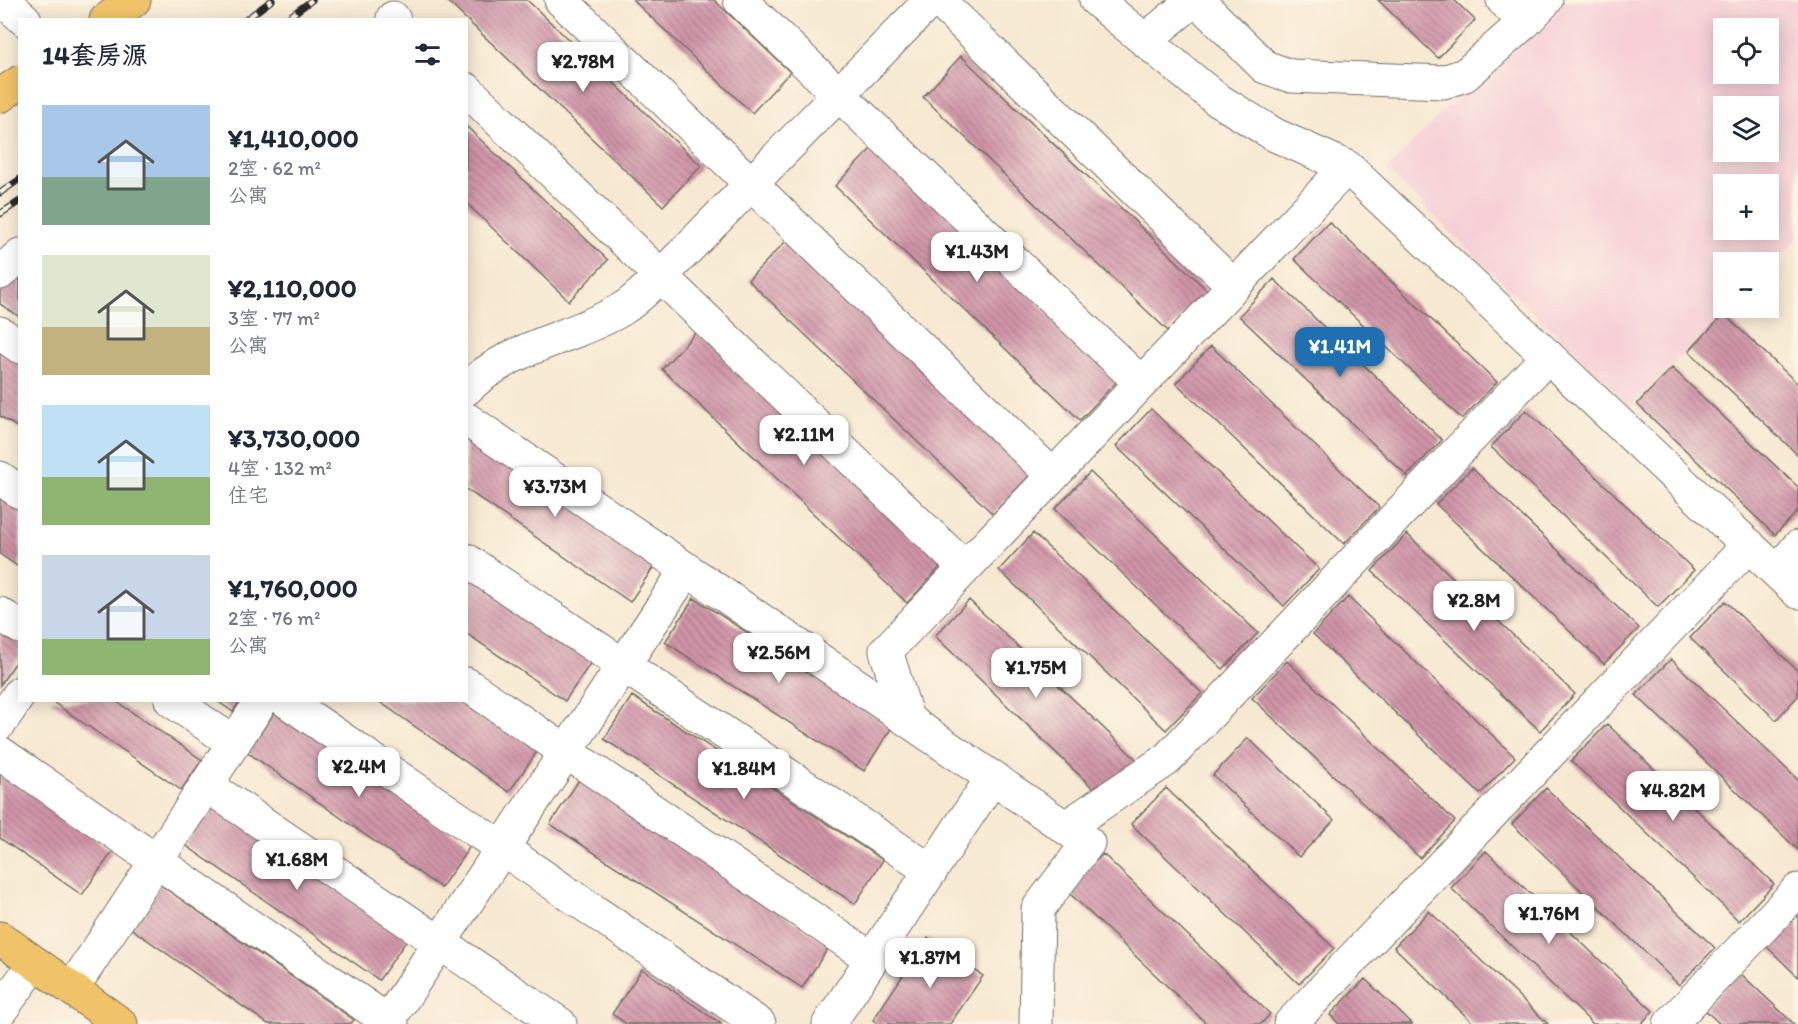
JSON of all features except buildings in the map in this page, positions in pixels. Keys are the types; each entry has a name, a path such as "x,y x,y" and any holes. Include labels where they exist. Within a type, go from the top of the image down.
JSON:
{"main road":[{"path":"109,18 134,0"},
{"path":"0,96 18,83"},
{"path":"0,938 121,1024"}],"street":[{"path":"3,0 23,18"},
{"path":"561,0 1053,476"},
{"path":"740,0 1142,383"},
{"path":"468,387 491,367 513,355 624,308 661,276 931,0"},
{"path":"938,0 1234,286"},
{"path":"1096,0 1225,104 1275,135 1347,167 1787,582 1798,547"},
{"path":"1145,40 1195,0 1265,67 1291,76 1443,82 1465,75 1525,7"},
{"path":"468,91 965,568"},
{"path":"907,718 886,651 1347,167"},
{"path":"0,273 18,257"},
{"path":"0,333 18,346"},
{"path":"1066,826 1166,760 1548,357"},
{"path":"468,420 1088,843 1038,909 1036,1024"},
{"path":"0,478 18,491"},
{"path":"1290,1024 1749,545"},
{"path":"468,561 931,871"},
{"path":"0,753 389,1023 687,569"},
{"path":"0,614 18,626"},
{"path":"468,685 872,959"},
{"path":"0,723 18,696"},
{"path":"174,702 234,743"},
{"path":"72,989 261,702"},
{"path":"288,702 759,1024"},
{"path":"830,1024 993,777"},
{"path":"206,785 560,1024"},
{"path":"1670,1024 1798,891"},
{"path":"0,1011 35,963"}],"shaded area":[{"path":"1550,0 1798,0 1798,239 1779,259 1779,252 1713,252 1713,318 1720,318 1630,407 1387,170"}],"railway":[{"path":"248,18 272,0"},
{"path":"288,18 312,0"},
{"path":"0,193 18,180"},
{"path":"0,214 18,202"}]}
